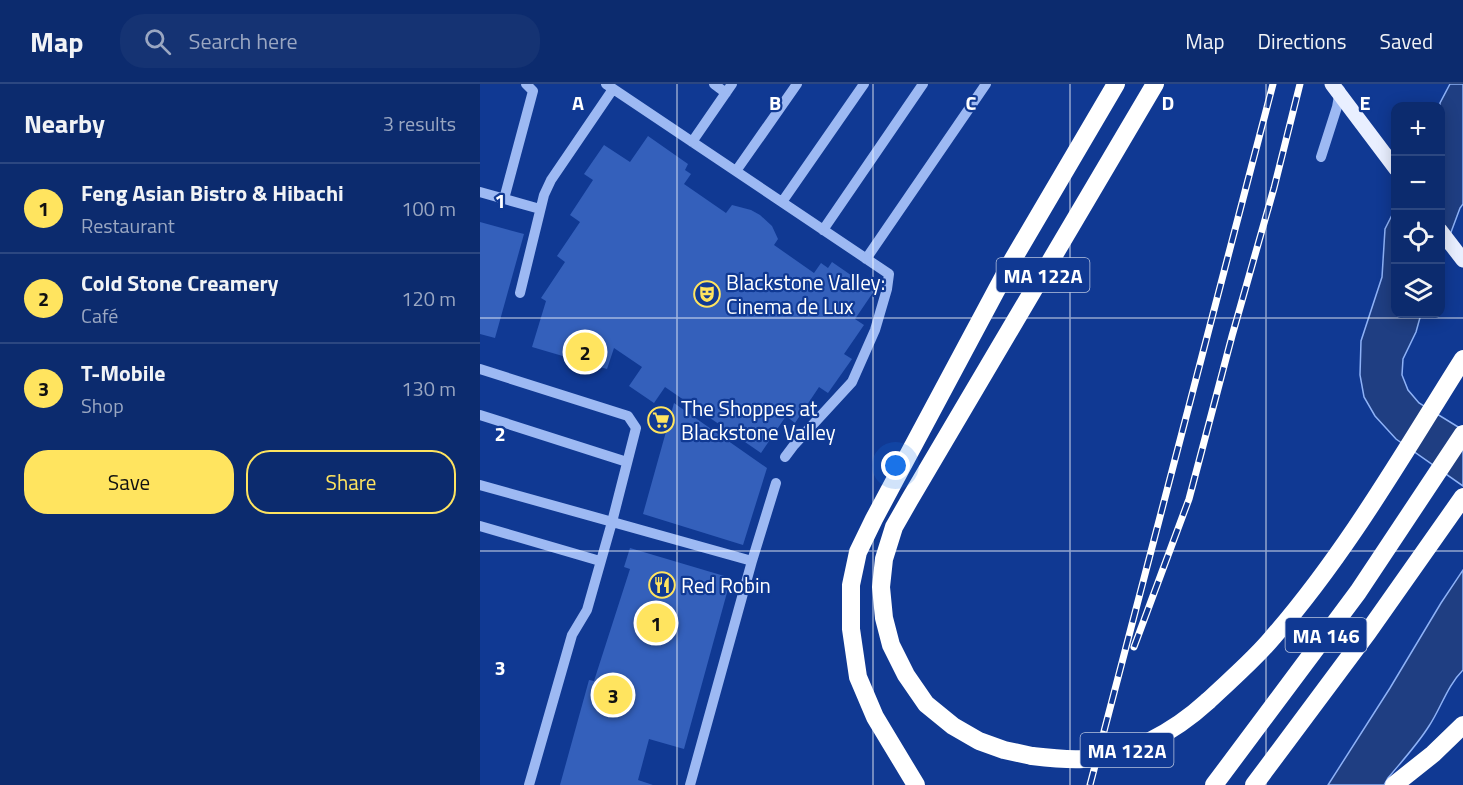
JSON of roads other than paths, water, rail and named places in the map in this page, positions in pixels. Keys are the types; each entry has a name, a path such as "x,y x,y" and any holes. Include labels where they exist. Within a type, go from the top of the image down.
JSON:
{"highway":[{"path":"916,785 874,717 858,676 851,629 851,585 858,552 1012,261 1116,84"},
{"name":"MA 122A","path":"1155,84 894,527 884,558 881,587 884,618 891,645 906,675 926,704 953,726 979,741 1004,750 1032,756 1084,759 1114,755 1171,730 1192,716 1208,701 1271,639 1300,606 1332,564 1463,359"},
{"name":"MA 146","path":"1214,785 1358,592 1463,434"},
{"name":"MA 146","path":"1254,785 1368,632 1462,498"},
{"path":"1394,785 1433,754 1463,725"}],"main road":[{"path":"1332,84 1391,164"},
{"path":"1445,237 1463,260"}],"lane":[{"path":"504,199 533,91 526,84"},
{"path":"692,142 729,88 714,84"},
{"path":"736,171 797,84"},
{"path":"782,202 864,84"},
{"path":"824,230 923,84"},
{"path":"866,259 986,84"},
{"path":"1321,157 1337,107 1341,84"},
{"path":"520,293 544,195 610,86 889,274 875,330 852,382 785,457"},
{"path":"480,192 540,209"},
{"path":"480,369 628,417 636,429 587,610 572,635 529,785"},
{"path":"480,416 627,462"},
{"path":"690,785 776,483"},
{"path":"480,485 752,561"},
{"path":"480,526 600,561"}],"water":[{"path":"1450,84 1463,84 1463,204 1445,248 1445,102 1441,102"},
{"path":"1391,217 1391,318 1420,318 1403,359 1402,375 1408,390 1419,403 1463,430 1463,486 1396,439 1375,416 1364,397 1360,375 1361,341 1382,277 1385,229"},
{"path":"1463,570 1463,670 1453,683 1429,726 1384,785 1328,785 1441,603"}],"railway":[{"path":"1090,785 1273,84"},
{"path":"1134,647 1189,499 1300,84"}],"place":[{"name":"Blackstone Valley: Cinema de Lux","path":"707,294"},
{"name":"Cold Stone Creamery","path":"585,352"},
{"name":"The Shoppes at Blackstone Valley","path":"661,420"},
{"name":"Red Robin","path":"662,585"},
{"name":"Feng Asian Bistro & Hibachi","path":"656,623"},
{"name":"T-Mobile","path":"613,695"}]}
